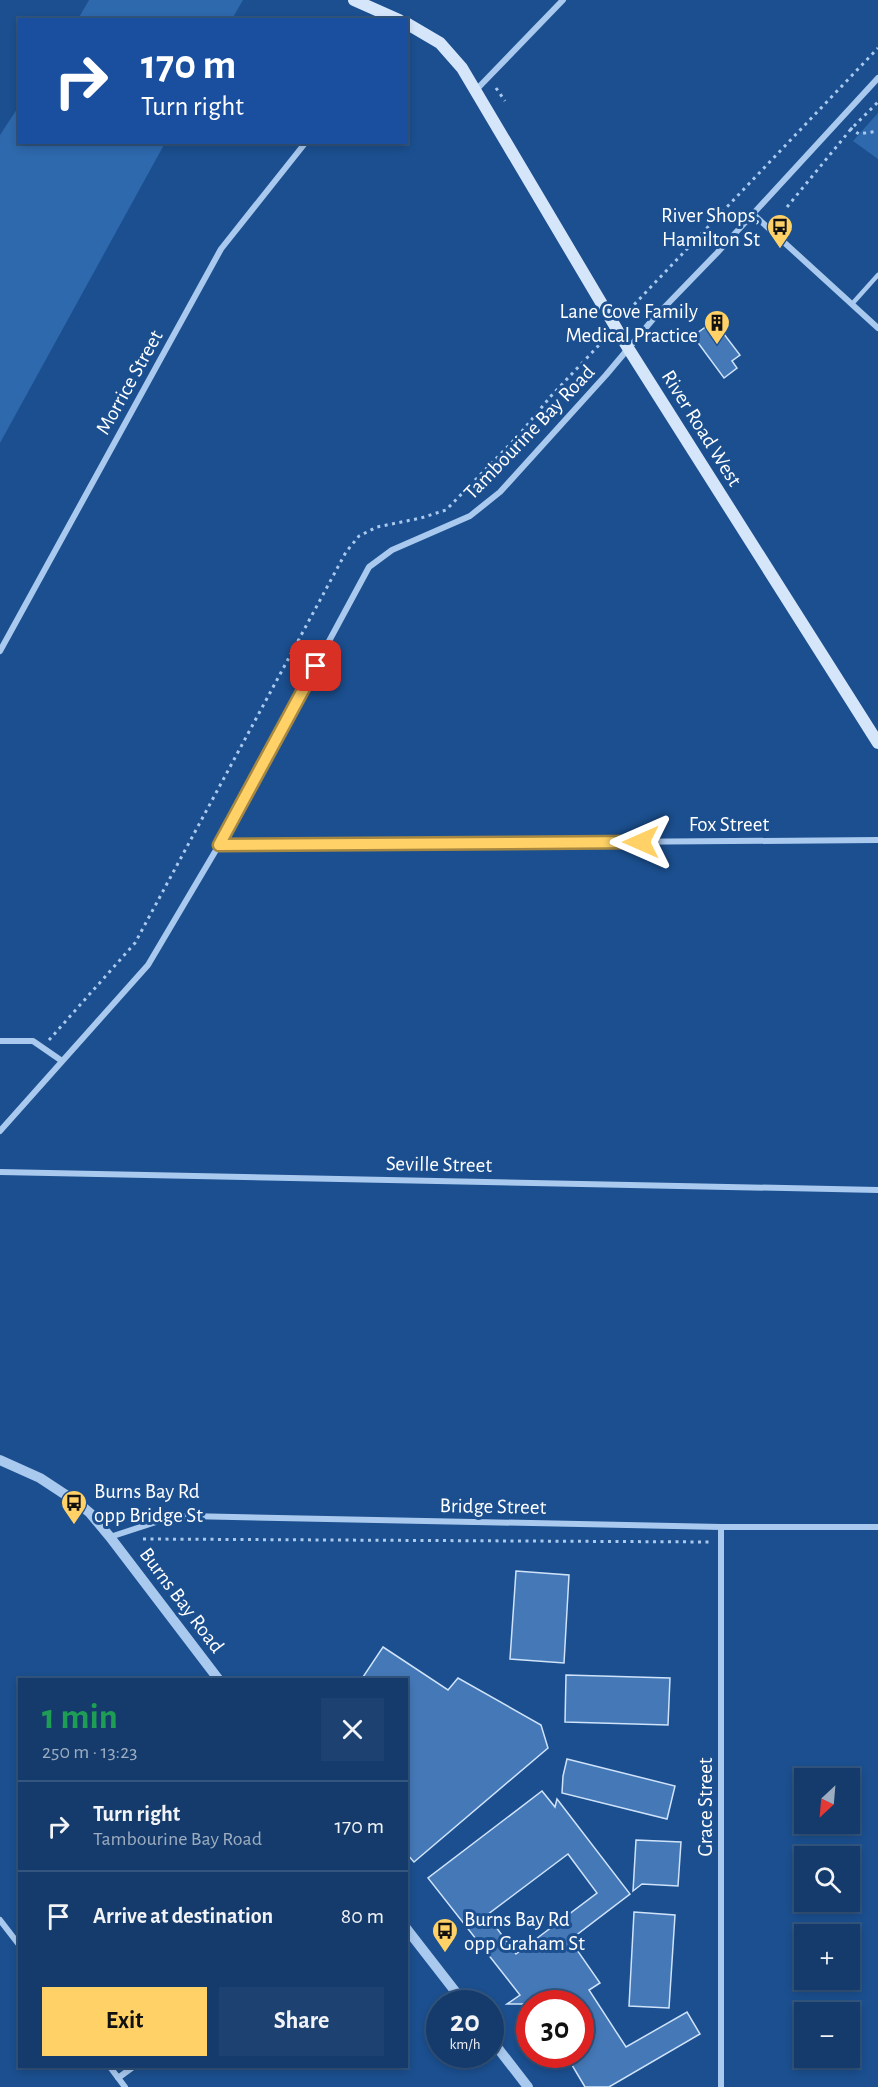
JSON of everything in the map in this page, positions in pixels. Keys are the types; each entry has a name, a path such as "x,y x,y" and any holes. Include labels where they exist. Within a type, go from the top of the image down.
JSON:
{"main road":[{"name":"River Road West","path":"354,0 392,18"},
{"name":"River Road West","path":"408,26 440,44 462,68 628,348 878,743"}],"street":[{"path":"476,91 563,0"},
{"name":"Tambourine Bay Road","path":"0,1131 148,965 219,845 369,567 392,550 456,523 484,506 524,467 654,318 878,78"},
{"name":"Morrice Street","path":"0,651 221,249 304,144"},
{"path":"753,214 878,328"},
{"name":"Fox Street","path":"219,845 878,840"},
{"path":"0,1041 33,1041 62,1062"},
{"name":"Seville Street","path":"0,1172 878,1190"},
{"name":"Burns Bay Road","path":"0,1460 40,1478 72,1498 90,1514 217,1678"},
{"name":"Bridge Street","path":"110,1537 165,1519 187,1516 721,1527 878,1527"},
{"name":"Grace Street","path":"721,1527 721,2087"},
{"path":"0,1920 18,1943"},
{"path":"408,1931 454,1990"},
{"path":"504,2056 528,2087"},
{"path":"111,2068 125,2087"},
{"path":"118,2078 132,2068"}],"lane":[{"path":"852,304 878,275"}],"path":[{"path":"629,310 878,48"},
{"path":"496,88 505,101"},
{"path":"787,207 851,129 878,102"},
{"path":"838,120 859,134 878,131"},
{"path":"143,1539 721,1542"}],"shaded area":[{"path":"89,0 243,0 233,18 79,18"},
{"path":"18,108 18,144 164,144 0,443 0,135"},
{"path":"878,113 878,159 853,141"}],"building":[{"name":"Lane Cove Family Medical Practice","path":"714,321 740,355 732,361 737,368 724,378 693,336"},
{"path":"516,1571 569,1575 564,1663 510,1659"},
{"path":"383,1647 448,1690 458,1678 541,1725 548,1748 414,1862 408,1855 408,1678 362,1678"},
{"path":"566,1675 670,1678 668,1725 565,1722"},
{"path":"567,1759 675,1786 667,1819 562,1793"},
{"path":"542,1791 555,1807 557,1799 630,1894 570,1940 600,1983 589,1990 516,1990 428,1878","holes":["568,1854 597,1893 516,1954 487,1915"]},
{"path":"636,1840 681,1842 678,1886 642,1884 633,1891"},
{"path":"634,1912 675,1915 669,2008 629,2006"},
{"path":"516,1998 516,2004 507,2004"},
{"path":"594,1998 626,2047 687,2012 700,2034 609,2087 585,2087 574,2068 594,2068"}],"place":[{"name":"River Shops, Hamilton St","path":"780,250"},
{"name":"Lane Cove Family Medical Practice","path":"717,346"},
{"name":"Burns Bay Rd opp Bridge St","path":"74,1526"},
{"name":"Burns Bay Rd opp Graham St","path":"445,1954"}],"route":[{"path":"316,666 219,845 641,842"}]}
